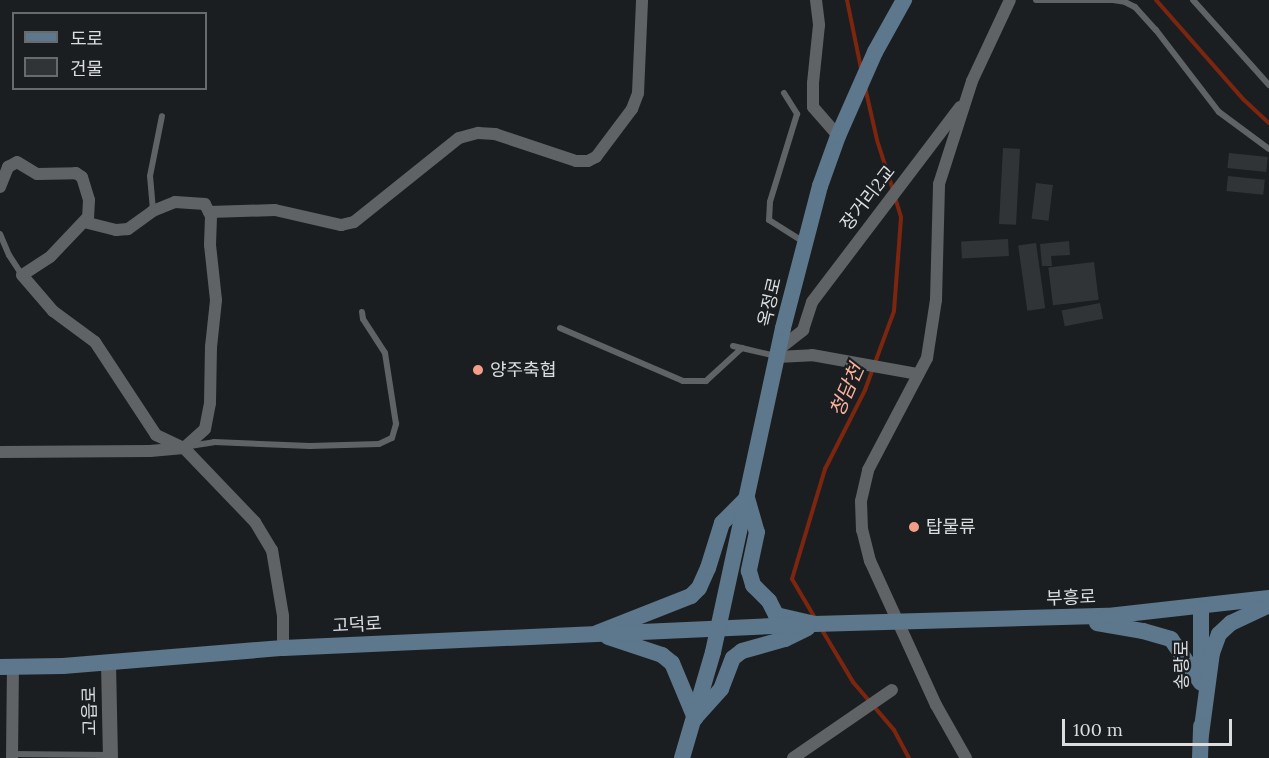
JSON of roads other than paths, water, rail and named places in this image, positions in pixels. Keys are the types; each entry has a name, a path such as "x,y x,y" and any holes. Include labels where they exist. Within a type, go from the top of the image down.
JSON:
{"main road":[{"name":"옥정로","path":"717,627 778,353 820,186 841,129 875,52 904,0"},
{"path":"597,633 691,596 699,588 708,568 722,523 747,498 757,532 749,571 753,585 769,601 776,615 814,624"},
{"name":"부흥로","path":"814,624 1069,618 1201,608 1269,598"},
{"path":"1201,735 1212,653 1219,634 1231,623 1269,606"},
{"name":"송랑로","path":"1200,758 1201,608"},
{"path":"1069,618 1143,631 1171,639 1201,683"},
{"path":"688,754 717,627 814,624"},
{"path":"695,718 720,688 733,658 742,651 785,639 814,624"},
{"name":"고덕로","path":"7,667 108,663 283,648 717,627"},
{"path":"597,633 662,655 672,663 695,718"}],"street":[{"path":"209,212 275,210 341,225 354,222 459,138 478,134 495,134 576,161 588,161 596,157 632,109 638,93 642,0"},
{"path":"816,0 819,25 813,107 841,129"},
{"path":"966,758 936,705 870,561 862,530 861,501 868,470 927,358 936,300 939,184 967,96 1010,0"},
{"name":"장거리2교","path":"778,353 803,330 812,302 967,96"},
{"path":"0,187 8,167 17,162 37,174 76,173 82,177 89,200 88,218 50,256 22,275 53,311 95,342 156,435 184,448 255,522 272,550 283,616 283,648"},
{"path":"0,452 150,451 184,448 205,429 210,403 211,347 216,300 209,212 205,204 192,201 175,202 153,211 128,229 116,230 84,222"},
{"path":"778,353 812,355 904,374 918,374"},
{"name":"고읍로","path":"108,663 110,757"},
{"path":"7,667 12,756"},
{"path":"792,758 892,690"}],"lane":[{"path":"1036,0 1113,0 1135,7 1156,30 1220,112 1269,149"},
{"path":"1193,0 1269,84"},
{"path":"784,93 796,114 770,202 769,220 804,243"},
{"path":"153,211 150,176 162,116"},
{"path":"0,234 9,255 22,275"},
{"path":"184,448 214,442 310,446 379,444 392,438 396,424 385,353 375,341 363,319 362,312"},
{"path":"560,328 683,381 706,381 742,348"},
{"path":"733,346 778,353"},
{"path":"12,756 110,757"}],"waterway":[{"name":"청담천","path":"847,0 861,68"},
{"path":"1156,0 1243,99 1269,123"},
{"name":"청담천","path":"865,87 877,140 893,190"},
{"name":"청담천","path":"815,618 792,579 825,469 865,390 894,311 901,217 895,197"},
{"name":"청담천","path":"822,630 853,682 894,730 909,758"}],"place":[{"name":"양주축협","path":"478,370"},
{"name":"탑물류","path":"914,527"}]}
